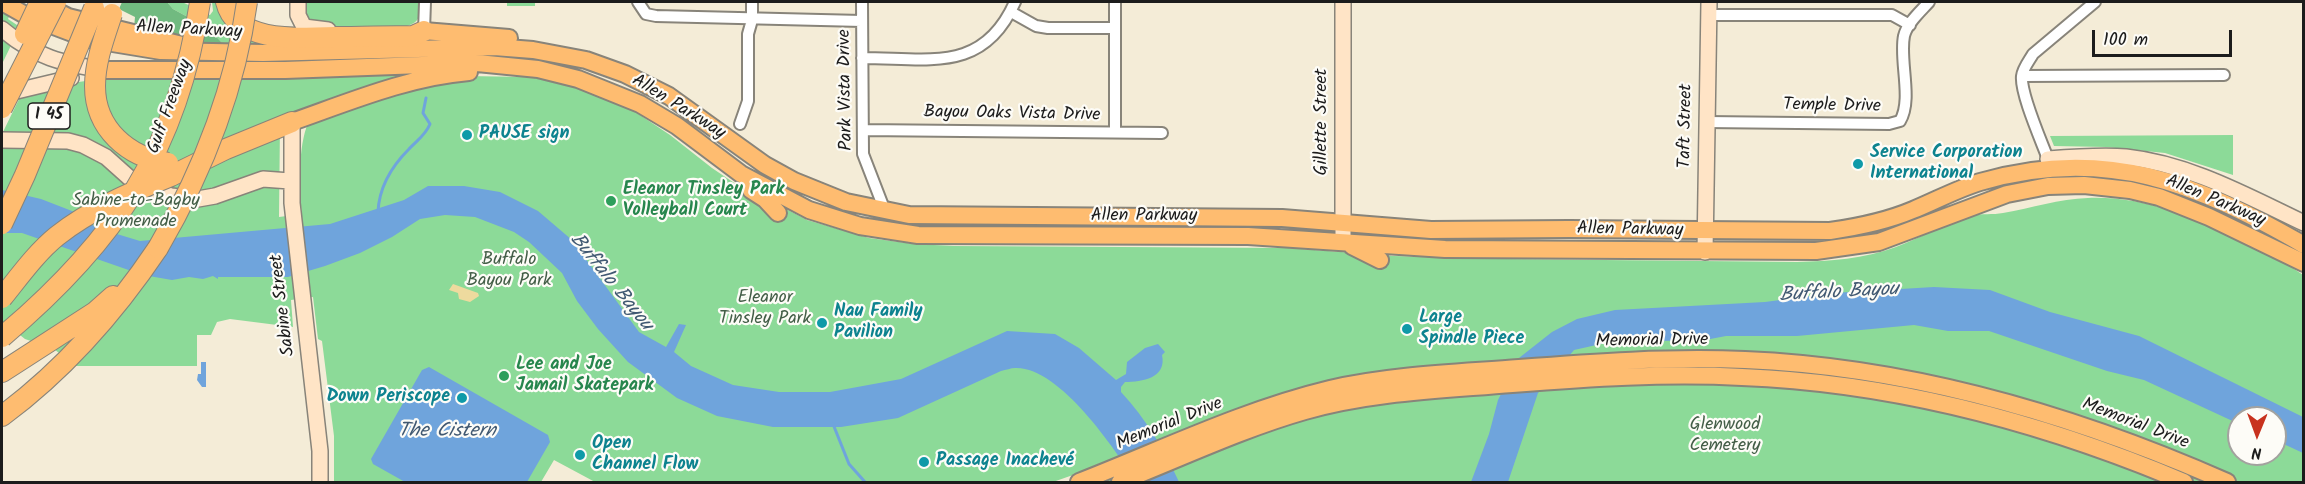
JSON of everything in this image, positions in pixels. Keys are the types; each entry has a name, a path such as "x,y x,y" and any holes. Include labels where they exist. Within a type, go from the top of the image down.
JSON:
{"highway":[{"path":"2,81 39,2"},
{"path":"2,108 56,2"},
{"name":"Gulf Freeway","path":"2,337 78,267 95,247 129,199 156,154 171,118 194,41 200,2"},
{"path":"226,2 231,16 245,27 286,38 413,36 424,31"},
{"path":"2,416 43,383 100,326 128,292 158,248 190,189 212,138 239,52 247,2"},
{"path":"104,6 95,86 96,103 102,119 121,144 170,169"},
{"name":"I 45","path":"2,224 104,6"},
{"path":"2,297 38,254 57,236 83,218 170,169 292,122"},
{"path":"2,372 95,312 158,248"}],"main road":[{"name":"Allen Parkway","path":"2,2 27,16 78,36 124,47 161,51 243,53 494,47 533,50 570,57 626,74 669,96 765,165 794,181 846,202 885,211 933,216 1282,218 1431,230 1830,231 1864,226 1912,211 1980,182 2054,168 2085,166 2138,173 2185,188 2273,228 2304,245"},
{"path":"39,2 68,17 184,45 243,53"},
{"path":"424,31 524,40 570,57"},
{"name":"Allen Parkway","path":"106,70 285,70 477,63 557,73 615,92 640,104 693,138 741,174 793,202 840,220 880,230 943,236 1248,236 1445,249 1797,252 1849,248 1879,242 2007,194 2048,186 2084,185 2130,190 2159,197 2209,217 2299,262"},
{"path":"292,122 417,81 463,72 515,66"},
{"path":"693,138 723,171 765,199 778,213"},
{"path":"1980,182 2023,164 2048,159"},
{"path":"2273,228 2304,238"},
{"path":"1343,242 1380,260"},
{"name":"Memorial Drive","path":"1120,483 1263,408 1331,389 1395,378 1615,361 1745,360 1811,365 1904,387 1965,409 2042,430 2118,456 2184,483"},
{"name":"Memorial Drive","path":"1080,482 1209,438 1334,404 1396,393 1615,376 1720,376 1968,392 2081,424 2170,457 2227,483"}],"street":[{"path":"298,2 299,21 304,27 310,29 424,31 425,2"},
{"path":"638,2 646,14 656,16 862,21"},
{"path":"740,124 748,101 748,34 752,20 752,2"},
{"name":"Park Vista Drive","path":"862,2 862,154 885,211"},
{"path":"1115,2 1115,132"},
{"name":"Gillette Street","path":"1343,2 1343,242"},
{"name":"Temple Drive","path":"1706,122 1895,124 1904,116 1904,36 1929,2"},
{"path":"2095,2 2033,54 2022,76 2024,89 2048,159 2088,155 2156,163 2190,172 2223,185 2304,223"},
{"path":"862,58 953,58 975,51 988,41 1013,7 1036,26 1115,28"},
{"path":"1708,8 1892,15 1910,25"},
{"name":"Taft Street","path":"1705,252 1708,8"},
{"path":"2,29 19,44 38,55 78,66 106,70"},
{"name":"Allen Parkway","path":"2,95 106,70"},
{"path":"2022,76 2224,75"},
{"name":"Sabine Street","path":"292,122 290,181 320,451 320,483"},
{"name":"Bayou Oaks Vista Drive","path":"863,130 1162,133"},
{"path":"2,140 68,141 84,145 106,157 134,182 171,196 198,199 215,196 263,178 290,181"}],"green space":[{"path":"2,2 16,2 8,19 20,27 2,64"},
{"path":"122,2 167,2 173,9 208,28 225,46 204,45 134,28 135,17 119,9"},
{"path":"167,2 182,2 210,15 213,11 212,2 218,2 290,46 225,46 208,28 173,9"},
{"path":"305,2 420,2 420,10 417,20 407,26 321,26 309,24 305,16"},
{"path":"507,2 535,2 535,6 507,6"},
{"name":"Buffalo Bayou Park","path":"459,68 280,123 279,217 302,214 301,156 308,123 388,94 447,84 466,76 530,77 603,96 637,113 755,197 771,201 807,220 869,238 914,244 1288,248 1394,256 1797,262 1847,259 1884,251 1975,215 1999,214 2077,199 2128,200 2166,209 2222,231 2273,256 2303,275 2303,482 1096,482 1090,469 1053,482 595,482 554,460 541,482 334,482 334,436 322,341 318,339 313,297 291,300 293,327 230,319 217,322 211,335 197,335 197,366 75,366 54,349 25,339 2,321 2,134 22,93 50,86 107,78 268,79"},
{"path":"2233,135 2233,175 2165,153 2106,147 2054,146 2050,136"}],"sand":[{"path":"453,284 478,293 479,296 470,302 459,299 458,293 449,290"}],"water":[{"path":"428,186 464,186 500,192 538,211 572,240 639,332 666,347 679,324 686,325 674,352 691,366 733,385 779,392 830,392 901,379 1007,331 1055,334 1079,348 1116,380 1126,374 1127,362 1145,348 1158,344 1165,352 1162,355 1161,369 1157,374 1145,380 1125,382 1121,387 1121,392 1154,435 1179,482 1136,482 1100,431 1067,394 1050,380 1032,371 1015,368 1001,371 898,418 841,427 773,427 717,416 677,398 628,362 598,329 577,301 562,273 529,242 514,232 475,217 445,215 420,219 392,237 360,253 288,277 218,277 218,279 213,276 203,279 189,277 172,280 143,275 22,233 2,233 2,190 41,199 72,211 97,228 140,241 330,224 404,200"},
{"name":"Buffalo Bayou","path":"1934,287 1990,290 2050,312 2139,336 2281,406 2227,406 2227,418 2144,380 2107,371 1989,331 1948,331 1914,325 1797,336 1726,336 1705,340 1610,342 1574,350 1538,393 1508,482 1471,482 1489,434 1498,400 1519,358 1552,332 1577,319 1615,310 1765,302 1833,293"},
{"path":"201,362 206,362 206,387 202,387 197,380 198,374 201,374"},
{"name":"The Cistern","path":"429,367 548,435 550,442 527,482 405,482 373,464 371,459 422,370"},
{"path":"2287,409 2303,417 2303,453 2287,446"}],"waterway":[{"path":"378,212 381,194 392,170 430,124 423,113 426,98"},
{"path":"833,424 849,464 865,482"}],"place":[{"name":"PAUSE sign","path":"467,135"},
{"name":"Service Corporation International","path":"1858,164"},
{"name":"Eleanor Tinsley Park Volleyball Court","path":"611,201"},
{"name":"Nau Family Pavilion","path":"822,323"},
{"name":"Large Spindle Piece","path":"1407,329"},
{"name":"Lee and Joe Jamail Skatepark","path":"504,376"},
{"name":"Down Periscope","path":"462,398"},
{"name":"Open Channel Flow","path":"580,455"},
{"name":"Passage Inachevé","path":"924,462"}],"park label":[{"name":"Sabine-to-Bagby Promenade","path":"136,212"},
{"name":"Eleanor Tinsley Park","path":"765,309"},
{"name":"Glenwood Cemetery","path":"1725,436"}]}
